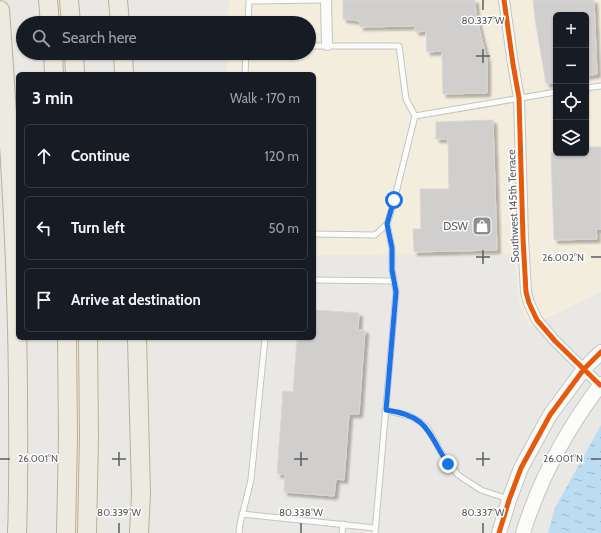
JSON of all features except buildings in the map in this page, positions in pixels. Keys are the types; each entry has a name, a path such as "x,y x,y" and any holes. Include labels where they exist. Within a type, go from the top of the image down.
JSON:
{"highway":[{"path":"48,0 49,16"},
{"path":"69,0 70,16"},
{"path":"118,0 119,16"},
{"path":"0,10 8,123 16,277"},
{"path":"53,60 54,72"},
{"path":"74,60 75,72"},
{"path":"123,60 124,72"},
{"path":"0,98 8,123"},
{"path":"17,340 19,487 17,533"},
{"path":"66,533 68,437 67,340"},
{"path":"87,533 89,437 88,340"},
{"path":"138,340 141,493 139,533"}],"street":[{"path":"326,0 327,45"},
{"name":"Southwest 145th Terrace","path":"504,0 512,64 519,98 526,292 529,303 538,320 555,341 601,384"},
{"path":"499,533 509,500 522,468 550,415 584,369 601,352"},
{"path":"523,533 529,512 547,469 568,431 601,384"}],"lane":[{"path":"248,16 249,2 320,0"},
{"path":"242,514 342,524 375,530 396,292 392,270 392,248 387,224 415,116 406,99 399,46 316,46"},
{"path":"245,72 246,60"},
{"path":"589,88 601,86"},
{"path":"415,116 553,92"},
{"path":"316,234 375,235 387,224"},
{"path":"316,280 394,282"},
{"path":"239,533 242,514 251,480 265,340"},
{"path":"386,410 410,416 419,421 427,428 441,452 458,475 481,490 509,500"},
{"path":"342,524 342,533"}],"shaded area":[{"path":"229,0 601,0 601,292 529,327 519,303 515,257 511,254 316,255 316,72 226,72 227,60 316,60 316,16 228,16"}],"water":[{"path":"601,425 601,533 548,533 555,508"}],"cycle path":[{"path":"504,0 519,98 526,292 529,303 537,320 555,341 600,385"},
{"path":"499,533 521,468 550,415 584,369 601,352"}],"place":[{"name":"DSW","path":"482,226"}],"route":[{"path":"394,200 387,224 392,248 392,270 396,292 386,410 395,411 419,421 427,428 448,464"}]}
